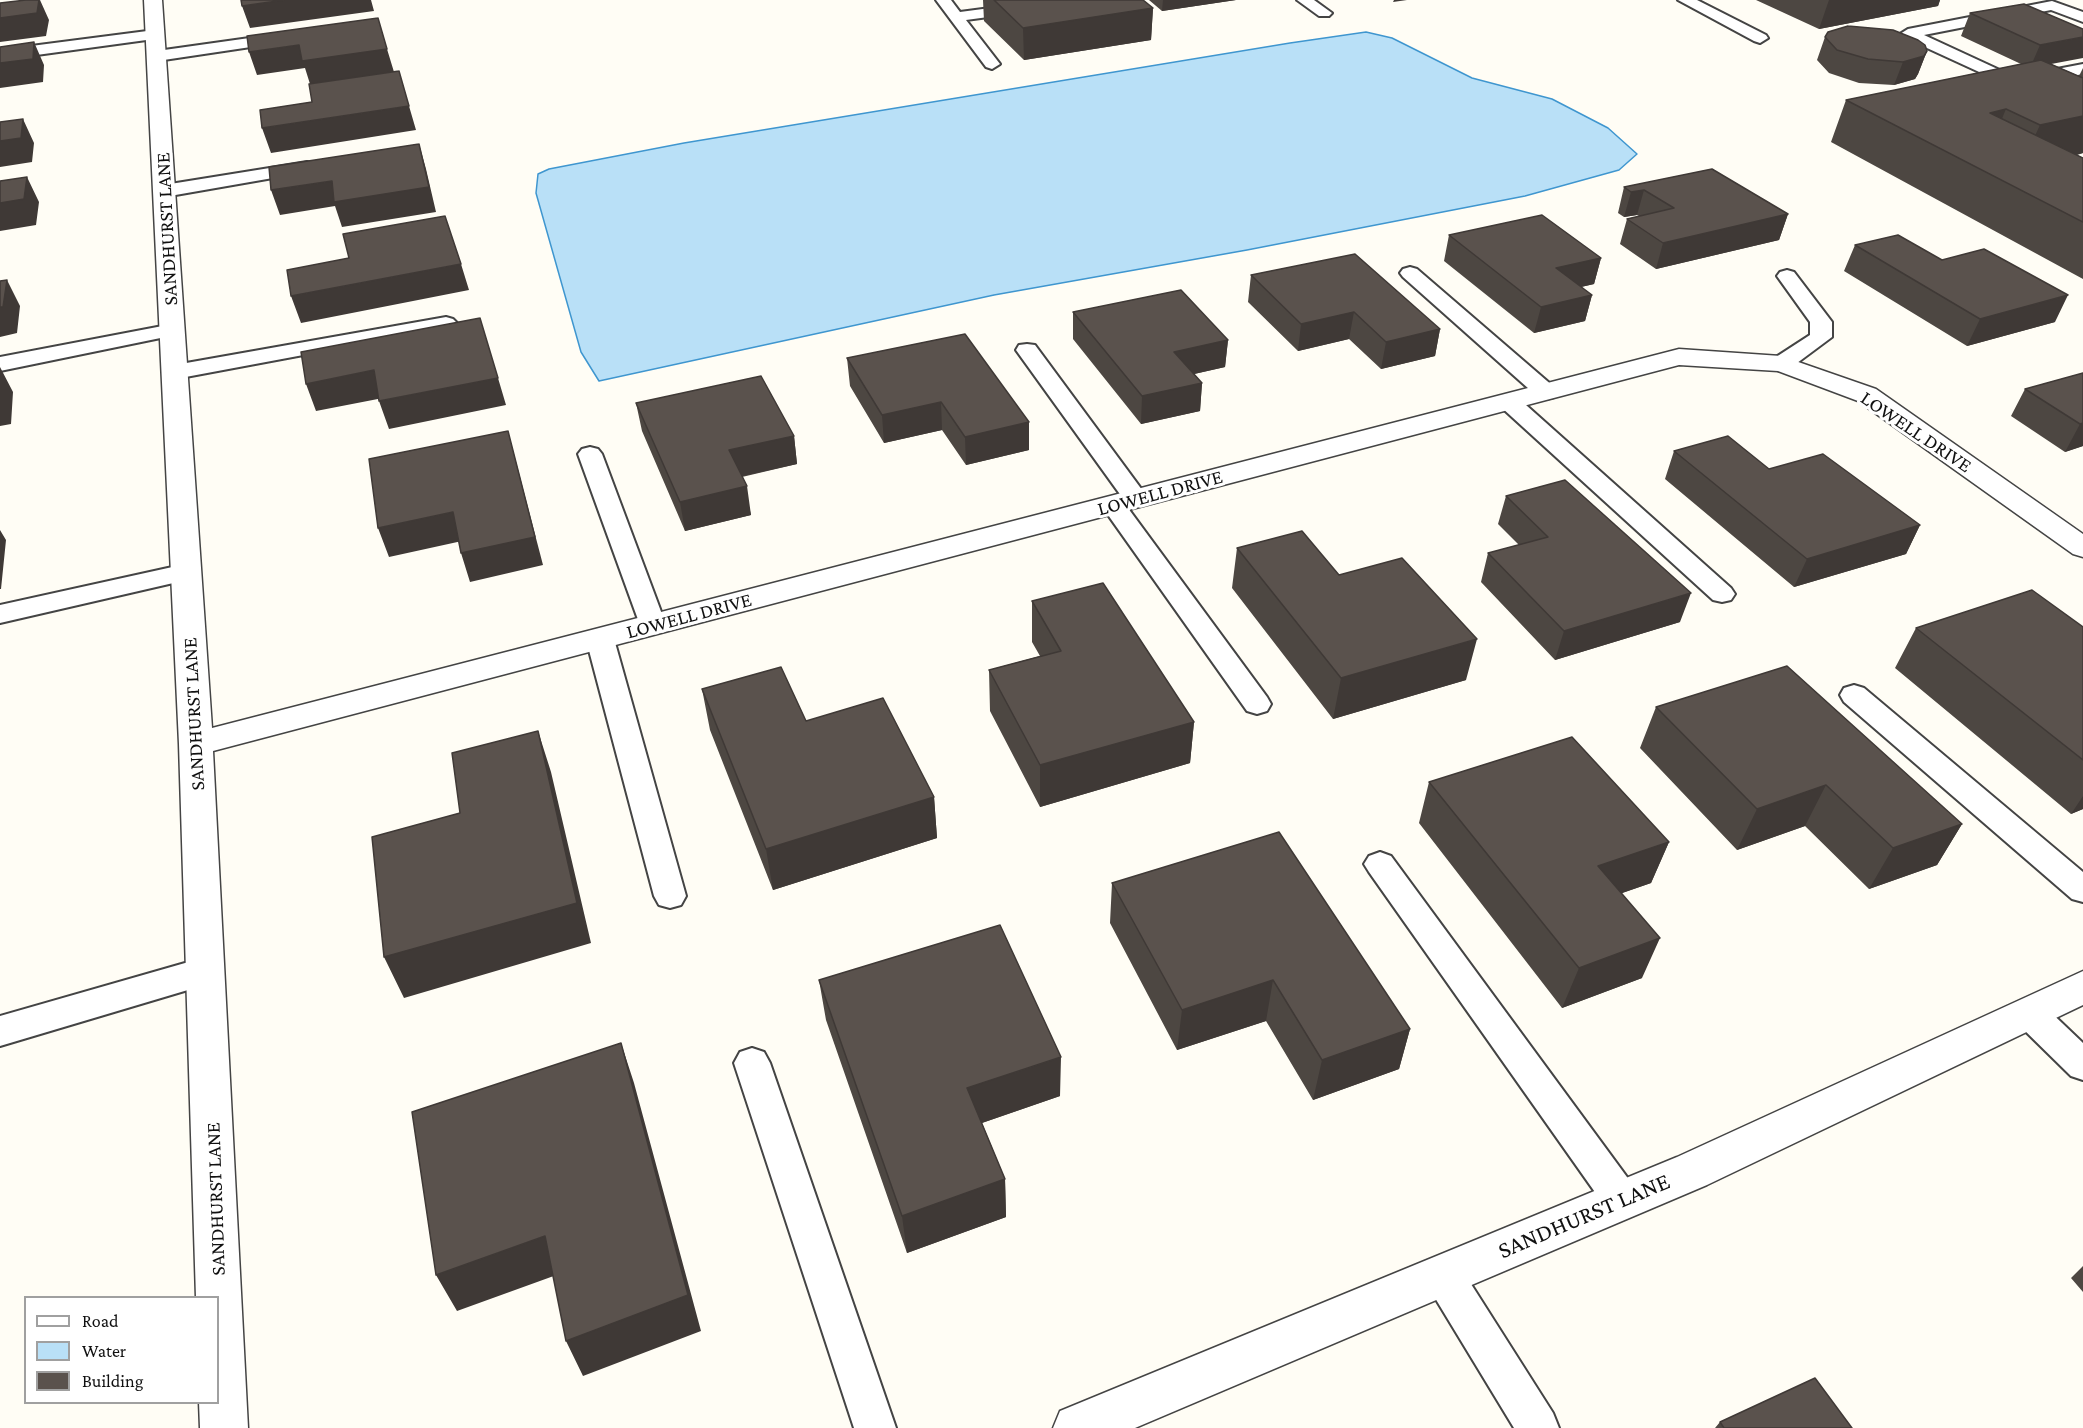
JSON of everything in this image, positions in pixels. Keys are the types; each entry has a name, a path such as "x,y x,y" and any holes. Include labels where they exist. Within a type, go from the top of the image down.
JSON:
{"street":[{"name":"SANDHURST LANE","path":"153,0 196,744 219,1296"},
{"name":"LOWELL DRIVE","path":"196,744 1679,357 1781,363 1867,395 2083,548"},
{"name":"SANDHURST LANE","path":"1077,1428 1692,1171 2083,987"},
{"name":"SANDHURST LANE","path":"219,1301 224,1428"}],"lane":[{"path":"943,0 992,64"},
{"path":"956,17 1070,2 1068,0"},
{"path":"1304,0 1324,13"},
{"path":"1685,0 1760,38"},
{"path":"2083,17 2052,5 1908,34 2001,77 2031,79 2083,69"},
{"path":"0,55 296,36"},
{"path":"164,191 325,164"},
{"path":"1410,273 1546,392"},
{"path":"1781,363 1821,337 1821,322 1787,276"},
{"path":"175,372 446,322"},
{"path":"0,364 172,330"},
{"path":"1027,350 1257,704"},
{"path":"1509,402 1722,594"},
{"path":"590,454 653,625"},
{"path":"0,614 186,572"},
{"path":"600,639 670,896"},
{"path":"1854,695 2083,890"},
{"path":"1380,864 1623,1200"},
{"path":"0,1031 206,971"},
{"path":"2029,1013 2083,1065"},
{"path":"752,1063 875,1428"},
{"path":"1443,1275 1538,1428"}],"water":[{"path":"1366,32 1392,38 1472,78 1552,99 1608,128 1637,154 1619,170 1525,196 1247,250 994,295 599,381 581,352 536,193 538,174 549,169 684,143"}],"building":[{"path":"39,0 37,13 0,18 0,3"},
{"path":"241,0 284,0 242,6"},
{"path":"994,0 1143,0 1153,8 1023,28"},
{"path":"2024,4 2083,29 2083,37 2040,45 1970,13"},
{"path":"378,18 387,49 302,61 299,45 249,52 247,36"},
{"path":"1848,26 1893,30 1918,40 1925,45 1927,51 1924,56 1903,62 1868,59 1837,50 1825,37 1828,32"},
{"path":"34,42 33,59 0,63 0,47"},
{"path":"2041,60 2083,78 2083,116 2040,125 2006,109 1990,113 2083,158 2083,222 1846,100"},
{"path":"399,71 409,106 262,128 260,110 312,102 309,84"},
{"path":"23,119 21,138 0,141 0,122"},
{"path":"419,144 429,187 334,202 332,181 271,190 269,167"},
{"path":"1712,169 1788,214 1663,243 1627,219 1674,208 1644,190 1631,192 1624,187"},
{"path":"27,177 24,199 0,203 0,181"},
{"path":"1542,215 1601,258 1556,268 1592,295 1541,307 1449,235"},
{"path":"445,216 461,264 291,296 287,270 349,258 343,234"},
{"path":"1898,235 1942,260 1984,249 2068,295 1980,319 1855,245"},
{"path":"1355,254 1440,329 1386,342 1354,312 1301,324 1251,275"},
{"path":"7,280 3,307 0,307 0,281"},
{"path":"1181,290 1228,340 1174,352 1202,383 1142,396 1073,312"},
{"path":"480,318 498,378 379,401 374,370 306,384 301,352"},
{"path":"965,334 1029,422 965,437 941,402 882,415 847,358"},
{"path":"2083,373 2083,423 2080,424 2025,389"},
{"path":"761,376 794,436 729,450 747,486 680,502 636,403"},
{"path":"508,431 535,537 461,553 453,512 378,528 369,459"},
{"path":"1728,436 1769,469 1823,454 1920,525 1807,559 1674,451"},
{"path":"1565,480 1691,593 1564,631 1488,553 1548,537 1506,496"},
{"path":"1302,531 1339,575 1402,558 1477,639 1341,678 1237,548"},
{"path":"1103,583 1194,722 1040,765 989,670 1061,651 1032,601"},
{"path":"2032,590 2083,627 2083,760 1916,628"},
{"path":"1787,666 1962,824 1893,848 1826,785 1757,809 1656,707"},
{"path":"781,667 806,721 883,698 934,797 766,849 702,689"},
{"path":"538,731 577,903 384,957 372,837 460,813 452,753"},
{"path":"1572,737 1669,842 1598,866 1660,938 1579,968 1429,782"},
{"path":"1279,832 1410,1029 1322,1060 1273,980 1182,1010 1112,883"},
{"path":"1000,925 1061,1057 967,1088 1005,1179 902,1216 819,980"},
{"path":"621,1043 688,1295 566,1341 545,1236 436,1275 412,1112"},
{"path":"1815,1378 1852,1428 1724,1428 1720,1422"}]}
